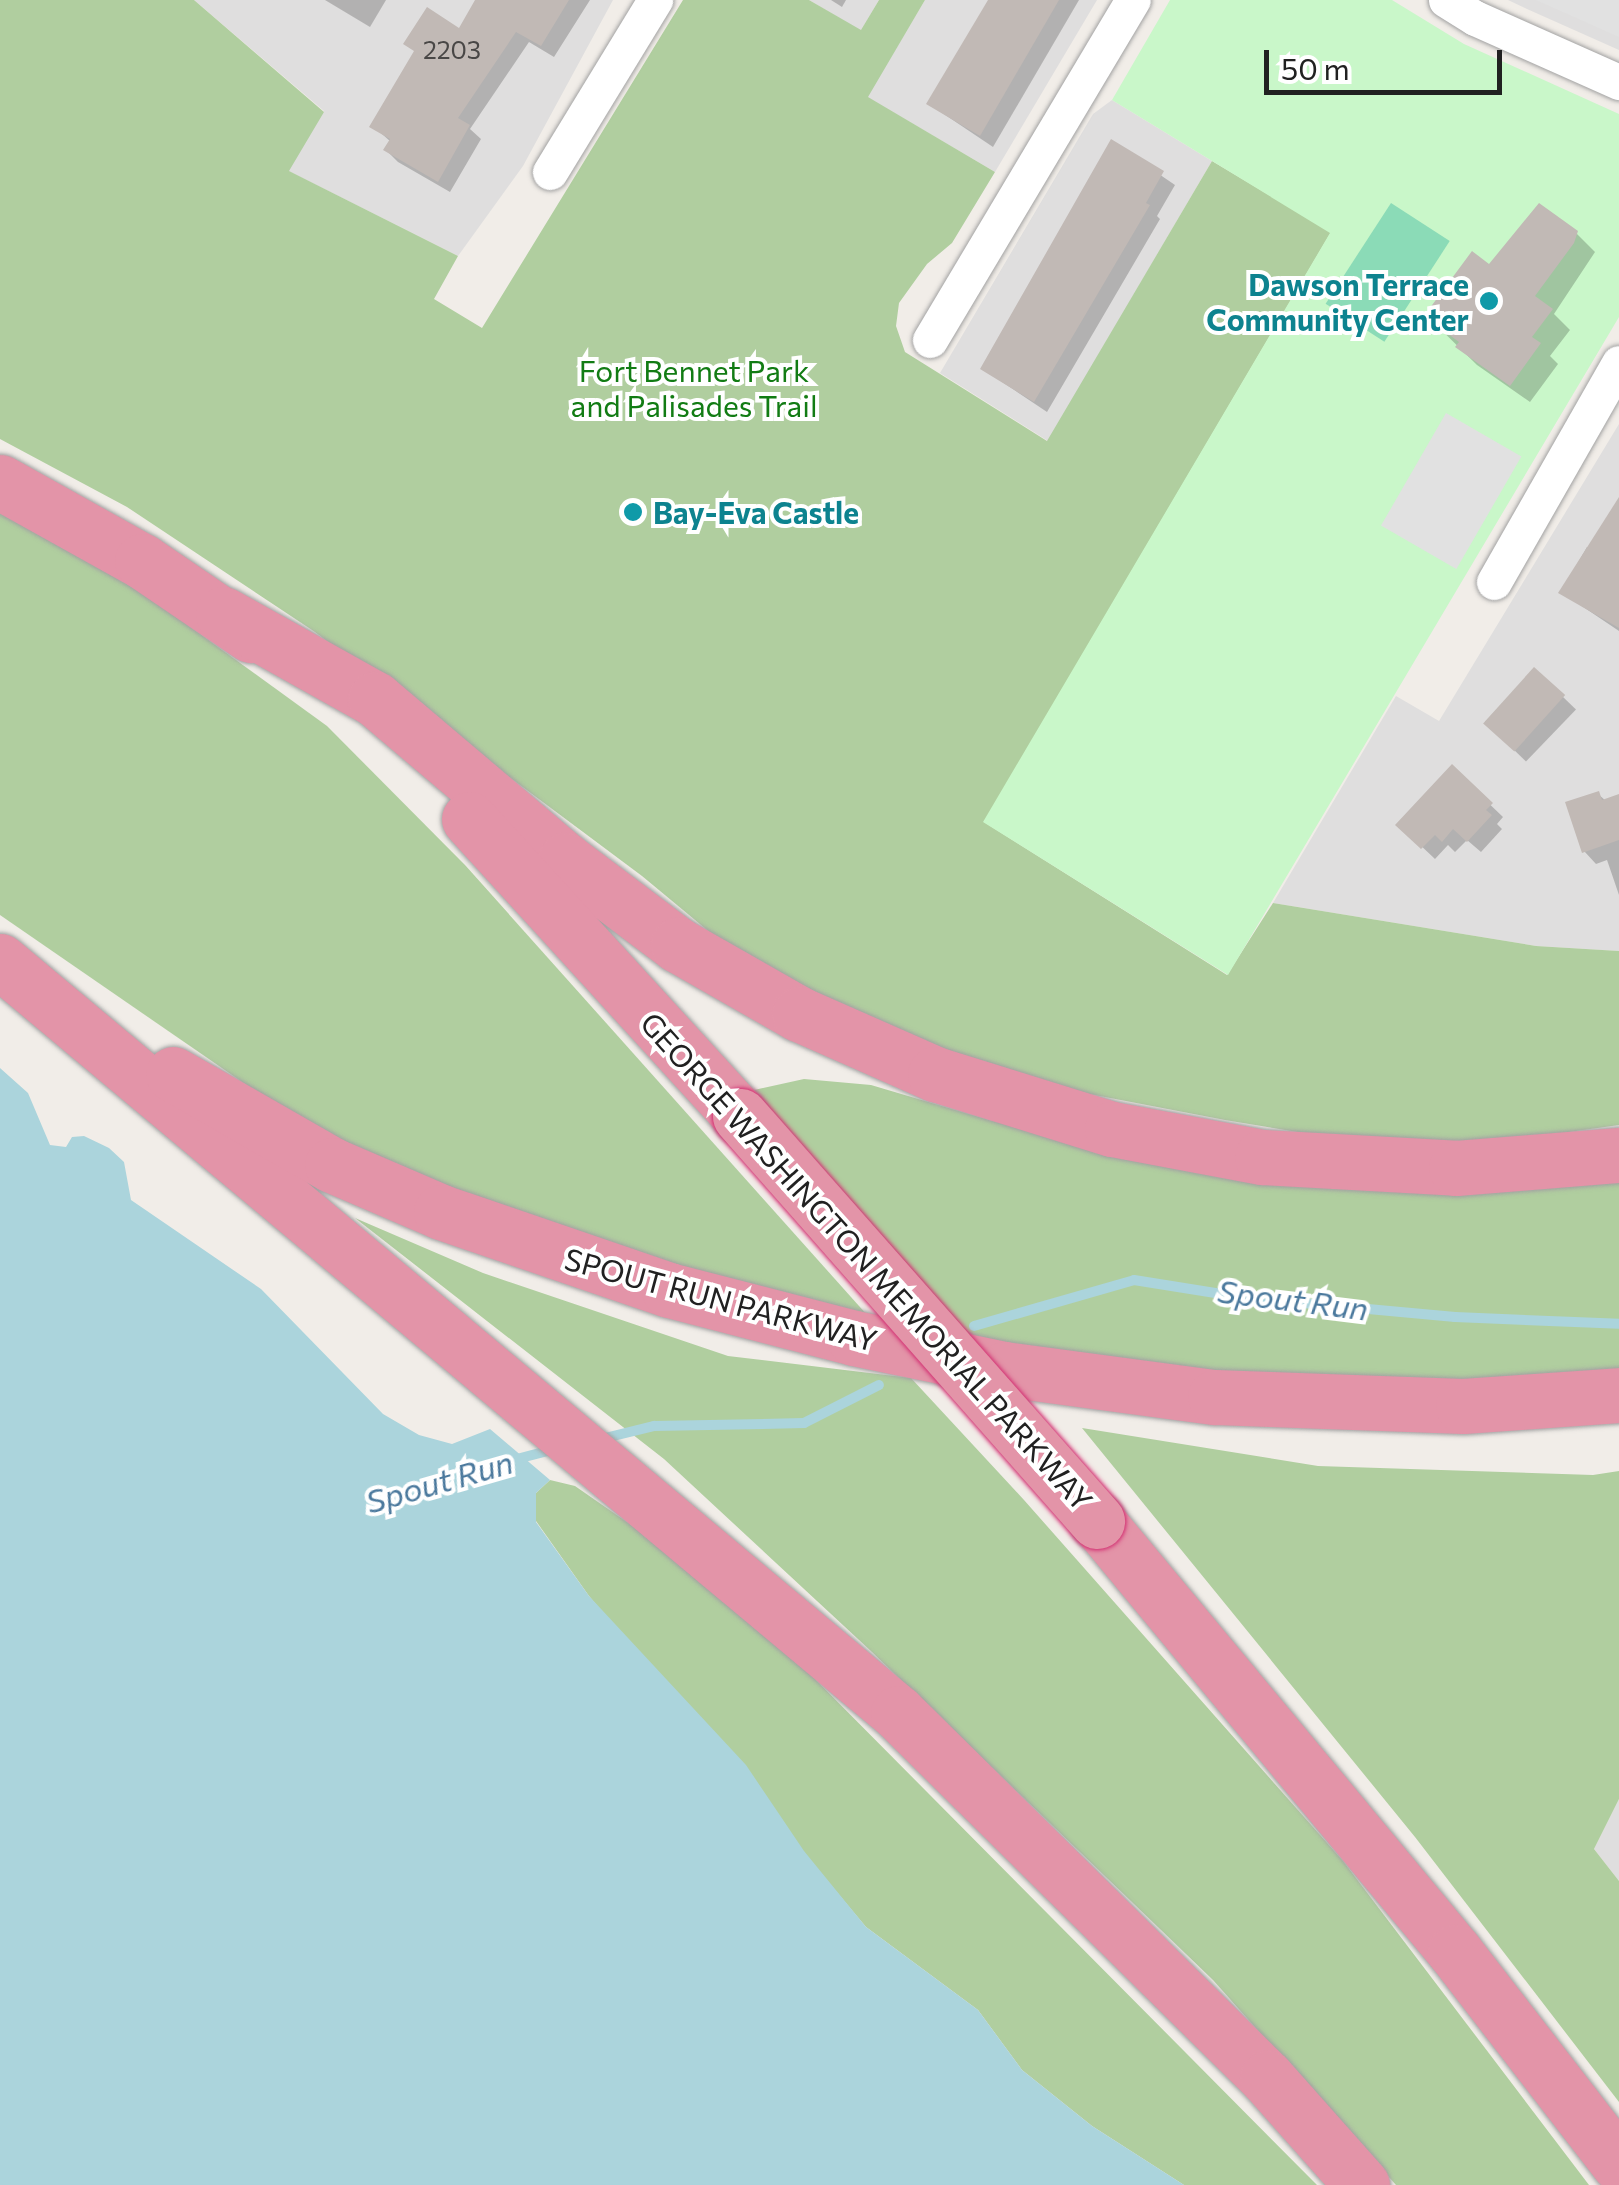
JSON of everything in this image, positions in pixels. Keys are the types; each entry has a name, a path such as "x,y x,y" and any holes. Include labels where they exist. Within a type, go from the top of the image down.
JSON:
{"highway":[{"name":"GEORGE WASHINGTON MEMORIAL PARKWAY","path":"0,482 129,553 223,614 357,716 476,826 740,1116 1098,1521 1456,1952 1619,2164"},
{"path":"223,614 375,699 565,860 678,945 799,1014 935,1074 1112,1129 1262,1157 1456,1168 1619,1155"},
{"path":"5,965 898,1713 1267,2078 1362,2185"},
{"name":"SPOUT RUN PARKWAY","path":"5,965 228,1107 384,1190 555,1254 796,1324 1004,1370 1215,1397 1464,1406 1619,1395"}],"street":[{"path":"550,172 654,0"},
{"path":"930,340 1133,0"},
{"path":"1446,0 1475,18 1619,82"},
{"path":"1494,582 1619,364"}],"shaded area":[{"path":"194,0 613,0 523,166 458,256 288,171 324,111"},
{"path":"809,0 879,0 861,31"},
{"path":"925,0 1097,0 995,172 867,97"},
{"path":"1508,0 1619,0 1619,50 1527,9"},
{"path":"1536,0 1619,0 1619,37"},
{"path":"1112,100 1212,161 1048,441 940,373 1093,114"},
{"path":"1446,413 1521,457 1456,569 1381,526"},
{"path":"1619,424 1619,951 1536,946 1273,903 1396,696 1439,721"},
{"path":"1619,1799 1619,1881 1594,1849"}],"green space":[{"name":"Fort Bennet Park and Palisades Trail","path":"0,0 194,0 324,112 289,171 458,256 434,299 482,328 683,0 809,0 861,30 879,0 925,0 868,97 995,172 952,243 927,264 899,303 896,326 905,352 1047,441 1212,161 1331,232 984,822 1227,975 1273,903 1536,946 1619,951 1619,1125 1490,1143 1371,1144 1225,1120 1079,1092 972,1064 759,973 642,876 315,632 127,507 0,439"},
{"path":"1170,0 1392,0 1464,44 1619,114 1619,317 1228,975 983,822 1330,233 1112,100"},
{"path":"1391,203 1450,241 1384,342 1326,304"},
{"path":"0,505 44,528 160,605 327,726 465,865 876,1325 643,1264 441,1188 290,1115 0,915"},
{"path":"804,1079 871,1085 989,1120 1152,1158 1619,1171 1619,1371 1506,1384 1266,1377 980,1347 754,1090"},
{"path":"355,1218 483,1273 728,1356 911,1378 1343,1861 1589,2185 1396,2185 1213,1980 872,1652 664,1459"},
{"path":"1082,1428 1318,1466 1593,1475 1619,1471 1619,1799 1594,1849 1619,1881 1619,2102 1415,1837"},
{"path":"550,1480 575,1486 657,1543 801,1665 1317,2185 1184,2185 1092,2126 1022,2070 978,2010 866,1927 589,1596 536,1521 536,1493"}],"water":[{"path":"0,1068 28,1093 50,1145 66,1147 72,1137 84,1136 109,1148 124,1162 131,1200 261,1289 383,1414 419,1435 452,1444 490,1429 550,1480 536,1493 536,1522 589,1596 746,1765 804,1851 866,1927 978,2010 1022,2070 1092,2126 1184,2185 0,2185"}],"building":[{"path":"475,0 569,0 541,46 516,32 458,118 470,125 438,182 383,150 390,139 369,127 414,51 403,44 427,7 459,28"},
{"path":"988,0 1059,0 980,136 926,104"},
{"path":"1111,139 1164,171 1146,203 1150,205 1034,402 980,369"},
{"name":"Dawson Terrace Community Center","path":"1539,203 1578,231 1574,243 1535,296 1553,309 1532,337 1541,343 1510,386 1455,347 1459,342 1424,316 1472,251 1489,264"},
{"path":"1619,497 1619,628 1558,593"},
{"path":"1534,667 1565,695 1514,752 1483,723"},
{"path":"1452,764 1493,803 1486,810 1492,815 1467,842 1453,829 1442,842 1435,835 1421,849 1395,825"},
{"path":"1599,791 1602,800 1619,794 1619,840 1582,853 1565,802"}],"waterway":[{"name":"Spout Run","path":"974,1326 1134,1280 1247,1298 1455,1317 1619,1324"},
{"name":"Spout Run","path":"601,1439 654,1426 804,1423 879,1385"},
{"name":"Spout Run","path":"513,1460 555,1449"}],"place":[{"name":"Dawson Terrace Community Center","path":"1489,301"},
{"name":"Bay-Eva Castle","path":"633,512"}]}
